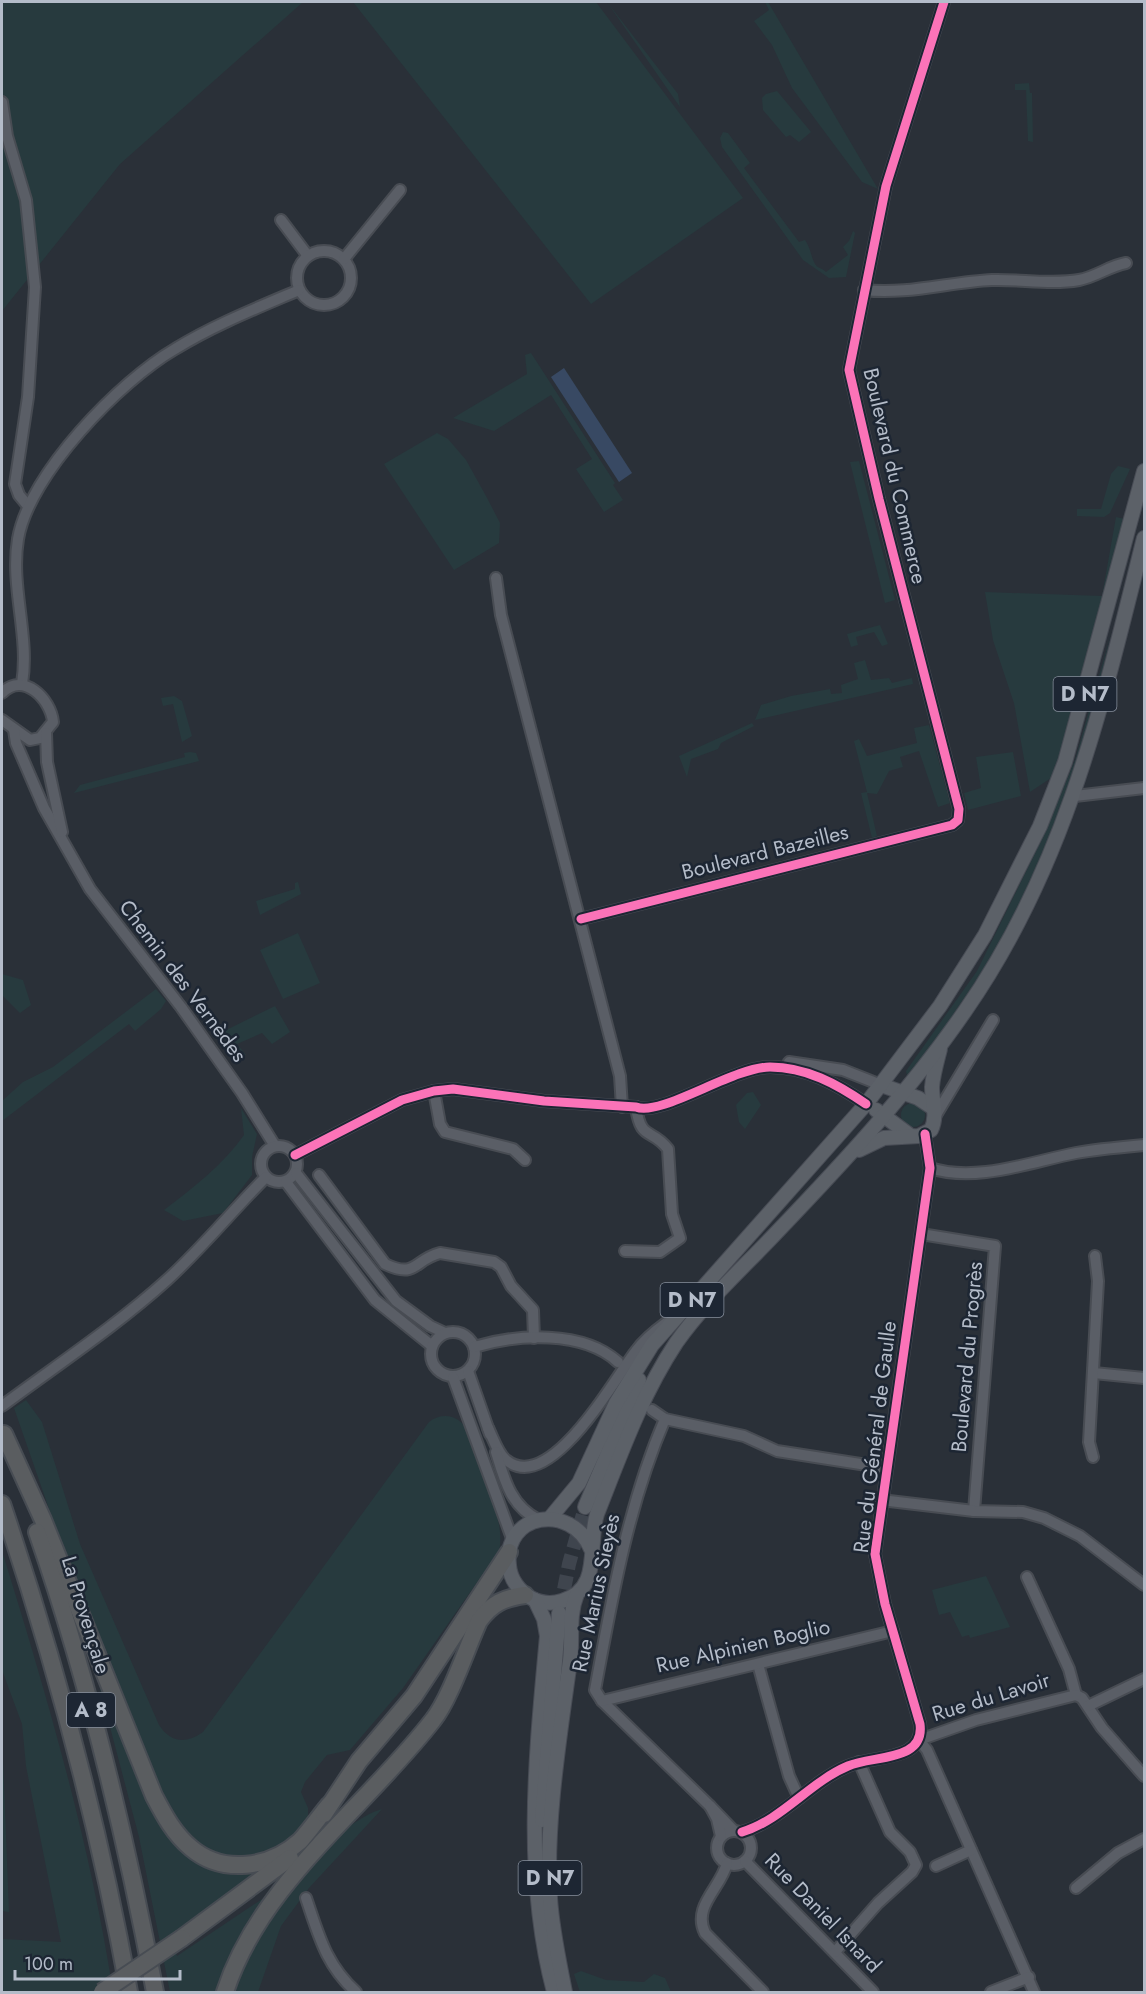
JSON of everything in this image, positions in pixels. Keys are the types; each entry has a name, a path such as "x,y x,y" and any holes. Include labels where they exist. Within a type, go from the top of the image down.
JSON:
{"highway":[{"path":"3,1432 43,1520 153,1796 177,1834 192,1849 207,1858 225,1864 258,1864 271,1860 300,1840 329,1805"},
{"name":"La Provençale","path":"3,1432 68,1627 107,1771 155,1992"},
{"name":"A 8","path":"2,1504 33,1598 79,1760 108,1881 129,1992"},
{"path":"115,1992 299,1850 359,1761 414,1696 511,1547"},
{"path":"225,1992 256,1928 293,1877 435,1717 478,1621 488,1608 509,1597 530,1597"},
{"path":"102,1992 261,1891 331,1832"}],"main road":[{"name":"D N7","path":"544,1519 583,1476 616,1403 636,1368 681,1312 866,1104 964,971 985,935 1040,826 1058,783 1079,718 1144,471"},
{"name":"D N7","path":"591,1549 592,1530 597,1514 630,1432 647,1394 676,1344 722,1289 884,1115 942,1044 967,1009 1005,947 1041,876 1075,796 1098,725 1144,538"},
{"path":"847,1156 884,1138 919,1136 931,1130 934,1111 933,1081 942,1044"},
{"path":"881,1085 918,1098 934,1111"},
{"path":"866,1104 919,1136"},
{"path":"585,1507 632,1395 681,1312"},
{"path":"544,1519 561,1520 580,1530 591,1549 591,1574 578,1594 557,1603 530,1597 511,1576 511,1547 519,1532 544,1519"},
{"name":"D N7","path":"565,1992 553,1935 550,1852 557,1762 571,1653 572,1608 578,1594"},
{"name":"D N7","path":"530,1597 544,1620 547,1636 535,1783 536,1866 539,1917 554,1992"},
{"path":"536,1866 559,1613"}],"street":[{"name":"Boulevard du Commerce","path":"944,2 886,186 849,370 879,499 959,809 958,820"},
{"path":"2,102 7,136 26,200 35,287 34,335 28,397 15,484 19,495 28,506"},
{"path":"344,259 400,190"},
{"path":"281,220 308,256"},
{"path":"320,250 329,251 344,259 351,276 350,285 340,300 322,305 312,303 299,291 297,273 299,265 308,256 320,250"},
{"path":"864,290 888,293 951,283 995,280 1072,281 1092,277 1115,265 1126,263"},
{"path":"2,693 13,685 22,684 24,651 16,567 18,538 28,506 42,478 100,412 138,376 173,350 215,327 299,291"},
{"path":"496,578 501,615 620,1076 622,1107"},
{"name":"Chemin des Vernèdes","path":"22,684 36,693 51,708 53,722 46,733 47,762 63,838 70,857 90,889 181,1007 275,1146"},
{"path":"2,720 30,740 46,733"},
{"name":"Chemin des Vernèdes","path":"14,730 16,743 40,801 63,838"},
{"path":"1075,796 1144,789"},
{"name":"Boulevard Bazeilles","path":"580,919 952,825 958,820"},
{"path":"934,1111 993,1020"},
{"path":"636,1107 733,1069 766,1061 843,1070 881,1085"},
{"path":"295,1155 402,1100 434,1091 453,1089 544,1101 642,1109 659,1106 739,1073 770,1067 814,1075 833,1083 866,1104"},
{"path":"434,1091 440,1124 445,1132 513,1149 525,1160"},
{"path":"625,1251 660,1252 680,1238 672,1214 668,1149 663,1142 643,1131 638,1125 636,1107"},
{"name":"Rue du Général de Gaulle","path":"919,1136 930,1168 875,1554 893,1630 920,1724 919,1740 927,1750 1034,1992"},
{"path":"930,1168 951,1172 999,1170 1077,1153 1144,1145"},
{"path":"275,1146 286,1147 295,1155 298,1166 296,1173 286,1182 276,1182 262,1172 261,1159 269,1149 275,1146"},
{"path":"296,1173 396,1301 430,1326 445,1333 459,1332 466,1336 474,1347 475,1360 468,1371 453,1377"},
{"path":"319,1175 385,1264 399,1270 411,1270 432,1255 440,1253 494,1262 501,1268 511,1286 533,1310 534,1338"},
{"path":"2,1406 165,1282 266,1177"},
{"path":"286,1182 375,1300 432,1346"},
{"name":"Boulevard du Progrès","path":"921,1234 995,1246 974,1511"},
{"path":"1093,1457 1089,1442 1098,1281 1095,1256"},
{"path":"488,1428 502,1455 512,1464 528,1467 548,1461 571,1438 638,1348 681,1312"},
{"path":"445,1333 432,1346 431,1361 435,1368 453,1377 511,1547"},
{"path":"474,1347 534,1338 572,1341 608,1353 618,1362"},
{"path":"468,1371 515,1501 526,1514 544,1519"},
{"path":"1094,1373 1144,1378"},
{"path":"652,1410 665,1419 744,1436 777,1451 886,1468"},
{"name":"Rue Marius Sieyès","path":"665,1419 642,1479 611,1598 595,1690 602,1701 738,1832"},
{"path":"881,1500 974,1511 1023,1512 1044,1518 1080,1536 1144,1585"},
{"path":"1027,1577 1069,1669 1076,1695 1088,1706 1102,1728 1144,1776"},
{"name":"Rue Alpinien Boglio","path":"602,1701 893,1630"},
{"path":"758,1664 789,1776 799,1798"},
{"path":"1088,1706 1144,1679"},
{"name":"Rue du Lavoir","path":"919,1740 976,1720 1076,1695"},
{"name":"Rue Daniel Isnard","path":"738,1832 761,1826 839,1770 860,1762 905,1752 916,1747 919,1740"},
{"path":"835,1952 878,1903 912,1872 916,1865 910,1852 890,1832 860,1762"},
{"path":"710,1806 717,1819 721,1836 717,1851 727,1863 737,1864 745,1861 751,1846 738,1832 721,1836"},
{"name":"Rue Daniel Isnard","path":"751,1846 761,1826"},
{"path":"1076,1888 1118,1853 1144,1839"},
{"path":"936,1866 971,1850"},
{"name":"Rue Daniel Isnard","path":"745,1861 873,1992"},
{"path":"727,1863 720,1881 703,1908 701,1923 705,1933 763,1992"},
{"path":"306,1898 323,1951 339,1977 356,1992"},
{"path":"991,1992 1029,1977"}],"green space":[{"path":"2,2 303,2 120,164 2,311"},
{"path":"353,2 596,2 743,198 591,304"},
{"path":"607,2 678,94 680,107"},
{"path":"765,2 768,2 878,189 862,182 792,88 772,45 754,21 769,10"},
{"path":"1029,83 1030,93 1032,93 1033,142 1028,141 1026,90 1015,90 1015,84"},
{"path":"777,91 811,132 799,142 790,135 786,137 763,110 762,98 766,94"},
{"path":"723,132 728,133 750,163 744,168 799,242 805,240 818,267 826,272 848,255 843,247 849,241 853,231 855,233 846,277 829,278 803,260 722,147 720,138"},
{"path":"531,353 615,483 613,485 623,500 604,512 576,469 592,459 551,395 494,431 453,418 527,374 525,355"},
{"path":"437,433 448,439 466,460 500,523 499,543 454,570 384,464"},
{"path":"859,461 895,600 885,603 850,462"},
{"path":"1118,466 1130,469 1110,513 1104,517 1077,516 1077,509 1101,509 1111,474"},
{"path":"1116,517 1125,519 1088,668 1054,776 1030,792 1014,703 993,640 985,592 1102,596"},
{"path":"880,625 888,644 882,646 874,632 856,637 858,645 851,647 847,634"},
{"path":"1111,634 1082,745 1057,817 1028,887 982,971 930,1049 907,1075 906,1071 977,971 1040,843 1075,760"},
{"path":"865,660 871,680 889,678 892,683 912,678 913,684 755,720 761,705 791,696 830,689 831,694 842,693 841,685 858,679 854,663"},
{"path":"174,696 182,701 192,736 182,742 173,704 163,706 161,698"},
{"path":"752,723 754,726 721,743 718,749 691,759 687,777 679,756"},
{"path":"929,725 950,803 938,807 919,751 900,757 903,767 889,771 877,794 867,793 877,836 872,838 861,793 867,792 854,741 859,739 867,756 917,743 914,728"},
{"path":"1013,752 1021,796 968,810 964,793 981,788 976,757"},
{"path":"184,753 196,753 199,761 74,793 80,785 185,757"},
{"path":"298,882 301,894 260,915 256,901 295,889 295,883"},
{"path":"298,933 320,983 283,999 260,950"},
{"path":"2,974 23,980 31,1005 20,1013 2,995"},
{"path":"156,989 166,1001 161,1009 135,1031 129,1024 2,1121 2,1101 23,1082 53,1067"},
{"path":"275,1006 290,1032 272,1044 262,1033 237,1044 246,1055 237,1059 220,1033"},
{"path":"753,1092 761,1105 745,1129 739,1122 736,1105 747,1093"},
{"path":"913,1103 918,1104 924,1110 924,1120 918,1126 913,1127 908,1126 902,1120 901,1115 902,1110 908,1104"},
{"path":"241,1108 257,1134 252,1157 252,1175 223,1213 183,1221 164,1210 217,1166 244,1135"},
{"path":"26,1400 42,1422 80,1544 159,1725 169,1735 179,1740 197,1736 203,1732 429,1422 439,1417 449,1416 458,1420 466,1428 495,1506 499,1523 499,1551 403,1688 350,1750 327,1755 305,1782 301,1792 308,1808 308,1821 266,1856 255,1858 227,1855 202,1846 192,1839 160,1794 73,1578 14,1408"},
{"path":"2,1551 51,1715 80,1825 113,1992 2,1992 2,1939 61,1942 26,1766 22,1724 2,1670"},
{"path":"986,1576 1010,1627 970,1638 969,1635 962,1637 950,1612 939,1615 932,1590"},
{"path":"103,1688 180,1846 269,1869 171,1938 177,1956 271,1893 221,1992 170,1992 139,1837 100,1689"},
{"path":"3,1759 9,1912 2,1911"},
{"path":"382,1809 309,1888 281,1926 258,1992 233,1992 242,1969 273,1915 314,1860 337,1837 360,1820"},
{"path":"581,1971 606,1980 644,1982 654,1974 665,1978 671,1992 580,1992 574,1974"}],"water":[{"path":"564,368 632,473 619,482 551,377"}],"tunnel":[{"path":"560,1610 569,1564 585,1507"}],"cycle path":[{"path":"581,919 952,825 958,820 959,809 879,499 849,370 886,186 944,2"},
{"path":"295,1155 402,1100 434,1091 453,1089 544,1101 647,1108 680,1099 737,1075 770,1067 809,1073 866,1104"},
{"path":"742,1832 770,1819 834,1773 848,1766 906,1751 915,1745 919,1736 920,1724 885,1604 875,1554 930,1168 925,1134"}]}
